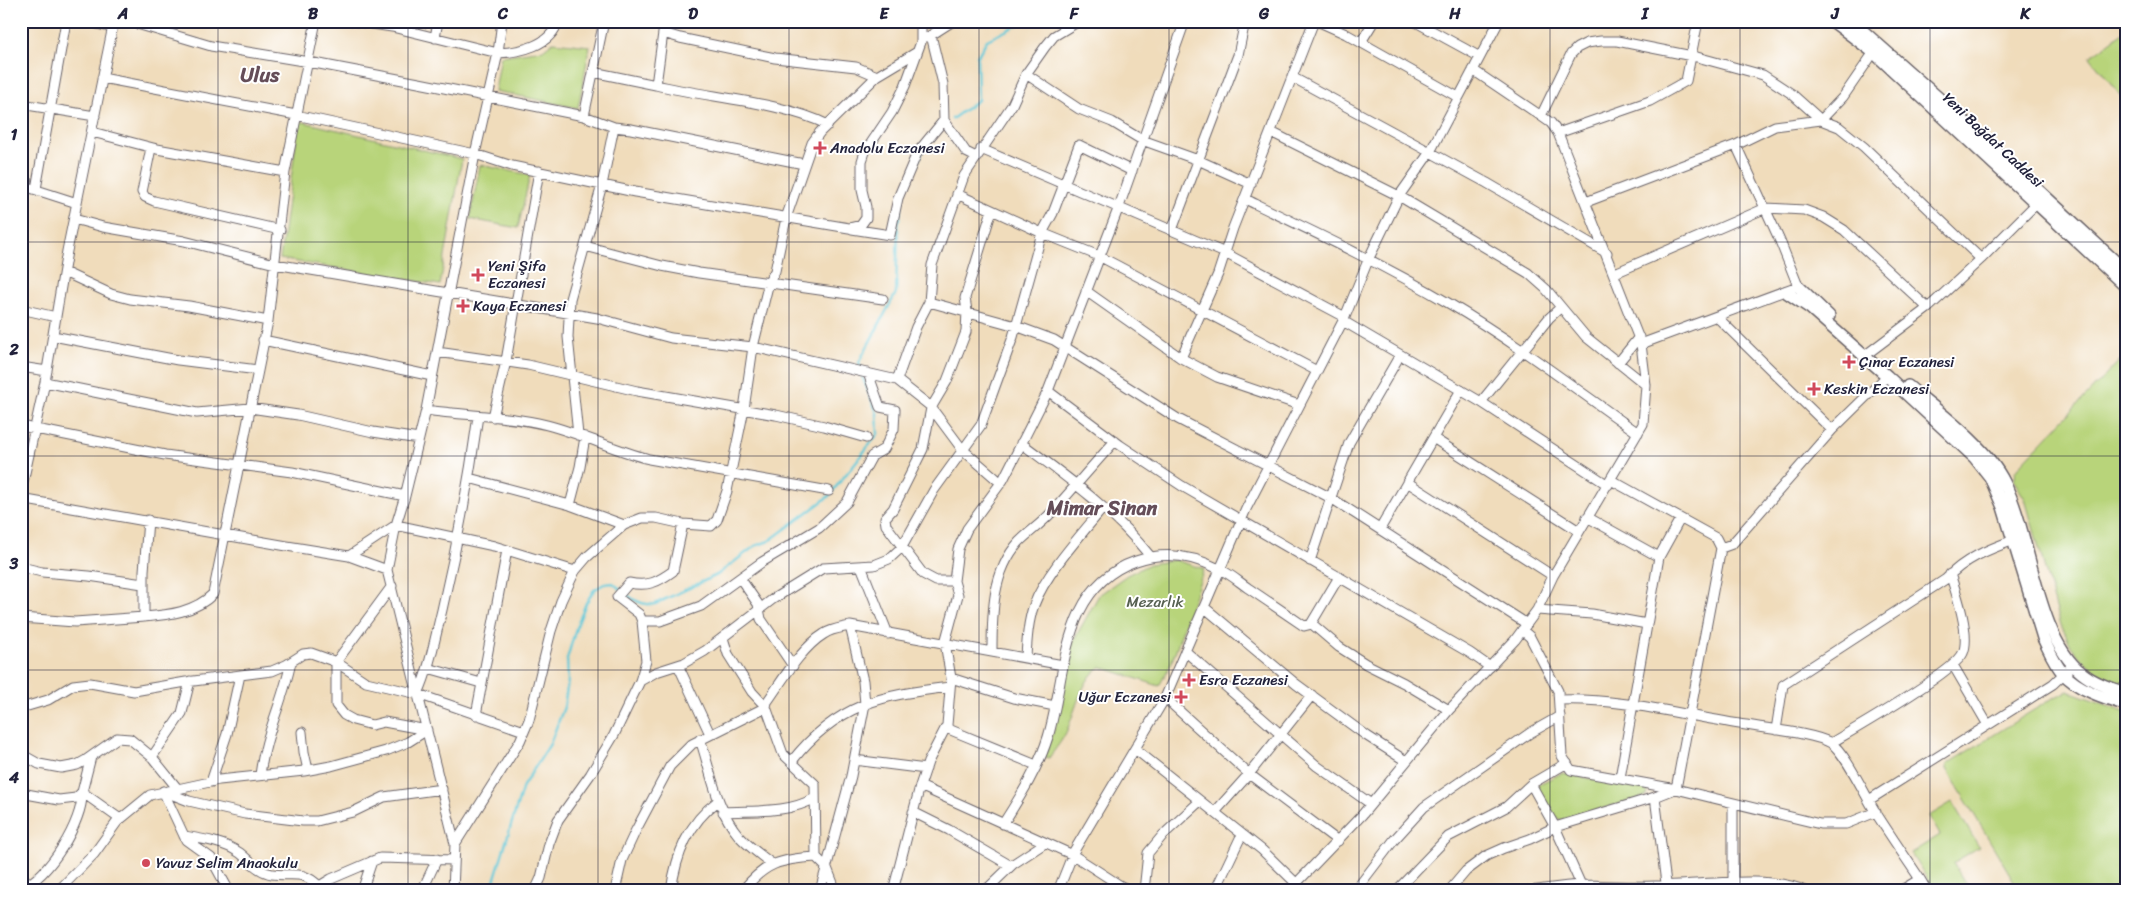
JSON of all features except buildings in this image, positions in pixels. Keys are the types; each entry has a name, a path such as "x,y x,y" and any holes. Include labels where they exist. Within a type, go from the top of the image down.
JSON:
{"main road":[{"name":"Yeni Bağdat Caddesi","path":"1833,21 1874,52 2040,199 2127,273"},
{"name":"Yeni Bağdat Caddesi","path":"1851,21 1941,101 2127,287"},
{"path":"1798,286 1887,376 1974,458 1990,477 2003,507 2043,638 2051,656 2063,673 2088,690 2127,705"},
{"path":"1786,292 1810,308 1953,424 1984,454 2004,482 2013,504 2050,631 2059,646 2082,674 2127,693"}],"street":[{"path":"36,189 66,21"},
{"path":"21,491 45,382 77,202 113,25 85,21"},
{"path":"127,21 211,46 309,62 584,116 614,127 804,164"},
{"path":"21,618 75,622 144,617 189,610 205,602 213,594 268,321 286,172 316,21"},
{"path":"353,21 376,23 498,53 513,52 538,45 556,28 558,21"},
{"path":"435,38 438,21"},
{"path":"453,891 455,844 387,570 396,525 420,439 475,154 498,53 502,21"},
{"path":"584,116 604,21"},
{"path":"656,84 663,33 667,21"},
{"path":"921,42 953,21"},
{"path":"897,380 916,328 928,302 932,265 964,176 1012,105 1026,74 1054,36 1079,21"},
{"path":"893,891 920,786 946,728 950,682 945,643 958,595 954,581 958,549 967,529 981,509 991,499 1048,391 1119,207 1184,21"},
{"path":"1172,230 1238,55 1245,21"},
{"path":"1181,358 1203,310 1292,77 1316,21 1361,42 1458,97"},
{"path":"1361,42 1374,21"},
{"path":"1414,21 1480,57"},
{"path":"1058,891 1073,855 1165,698 1242,520 1268,465 1344,319 1369,258 1399,196 1430,152 1499,21"},
{"path":"1558,133 1650,101 1686,82 1698,21"},
{"path":"849,228 861,225 866,218 866,207 862,190 862,161 892,112 917,52 921,42 918,22"},
{"path":"663,33 775,58 856,67 877,76"},
{"path":"931,35 943,84 944,120 966,152 979,153 1063,184 1225,253 1344,319 1610,482 1716,538 1721,548 1676,789"},
{"path":"1541,116 1571,54 1577,48 1601,41 1617,41 1692,56 1763,75 1792,94 1821,120 1840,127 1864,147 1981,259"},
{"path":"455,844 520,741 536,695 561,601 576,571 587,557 624,524 642,518 656,518 683,524 710,526 717,520 731,473 744,409 753,347 769,282 776,270 786,218 812,143 877,76 917,52"},
{"path":"1586,202 1736,145 1775,126 1821,120 1843,97 1874,52"},
{"path":"1289,891 1338,841 1449,710 1490,668 1525,627 1537,610 1553,576 1579,530 1610,482 1638,433 1645,413 1646,384 1640,340 1558,133 1541,116 1473,70"},
{"path":"593,72 691,93 796,112 828,125"},
{"path":"1026,74 1078,109 1112,122 1142,140 1198,160 1251,184"},
{"path":"1292,77 1487,183 1607,253"},
{"path":"102,78 296,115 475,154 512,166 602,185 890,235 898,198 917,153 944,120"},
{"path":"21,104 95,116"},
{"path":"570,505 580,467 581,436 572,376 568,337 568,313 570,299 602,185 614,127"},
{"path":"92,132 151,148 286,172"},
{"path":"1271,132 1399,196 1528,273 1546,289 1586,337 1646,384"},
{"path":"640,681 705,651 773,599 823,568 874,565 889,559 902,548 934,490 981,425 1016,326 1042,233 1053,213 1079,145 1132,171"},
{"path":"1618,363 1640,340 1717,317 1798,286 1766,208 1736,145"},
{"path":"151,148 142,192 145,197 154,201 280,230"},
{"path":"493,417 506,362 539,171"},
{"path":"21,186 77,202"},
{"path":"957,194 1042,233 1099,256 1317,371"},
{"path":"1245,199 1369,258 1451,305 1523,350 1638,433"},
{"path":"1866,355 1928,308 1981,259 2040,199"},
{"path":"1614,273 1766,208 1804,210 1823,216 1844,230 1928,308"},
{"path":"954,581 936,581 923,574 886,525 885,518 893,509 923,449 931,408 947,381 966,332 967,312 964,298 992,210"},
{"path":"74,219 103,227 193,243 275,264 568,313 622,324 671,338 753,347 897,380 931,408 962,449 1000,483"},
{"path":"585,246 662,266 699,273 883,299"},
{"path":"64,272 110,294 130,299 189,306 268,321"},
{"path":"1086,291 1181,358 1217,377 1299,405"},
{"path":"928,302 1016,326 1054,340 1154,405 1210,437 1331,498 1525,627 1558,690 1562,756 1571,770 1676,789 1806,822 1832,825 1846,824 1876,812"},
{"path":"1481,402 1548,318 1560,308"},
{"path":"21,309 56,317"},
{"path":"1717,317 1832,430"},
{"path":"53,336 178,360 258,370"},
{"path":"263,340 432,376"},
{"path":"436,352 528,364 637,391 744,409 824,426 866,438"},
{"path":"1310,561 1349,443 1400,355"},
{"path":"21,368 47,371"},
{"path":"642,621 660,621 700,606 762,562 819,528 847,502 872,456 884,449 894,429 895,410 880,407 867,373"},
{"path":"1721,548 1732,544 1832,430 1887,376"},
{"path":"45,382 197,412 250,408 298,415 373,432 420,439"},
{"path":"1380,529 1461,390"},
{"path":"1048,391 1115,441 1182,486 1470,653 1490,668"},
{"path":"426,410 546,425 626,453 649,459 829,491"},
{"path":"418,694 428,668 457,538 469,478 478,416"},
{"path":"21,426 165,455 292,472 405,496"},
{"path":"1433,438 1579,530"},
{"path":"992,652 992,611 997,586 1005,563 1019,543 1050,514 1115,441"},
{"path":"1021,444 1076,484 1134,537 1150,556"},
{"path":"469,478 570,505 624,524"},
{"path":"1407,482 1553,576"},
{"path":"21,500 148,520 349,556 387,570"},
{"path":"1026,657 1030,619 1038,598 1071,548 1103,508"},
{"path":"1587,517 1659,557"},
{"path":"1620,778 1659,557 1680,518"},
{"path":"144,617 148,520"},
{"path":"538,889 549,844 558,820 590,775 614,734 640,681 646,661 642,621 639,614 617,597 629,583 643,586 661,580 673,571 683,524"},
{"path":"349,556 396,525 507,550 576,571"},
{"path":"1776,730 1783,685 1946,579 1950,574 1986,550 2014,540"},
{"path":"476,715 507,550"},
{"path":"1003,824 1025,788 1048,737 1067,644 1075,622 1085,602 1098,585 1114,571 1150,556 1169,554 1191,558 1220,569 1304,626 1311,624 1339,578"},
{"path":"861,566 888,634"},
{"path":"21,568 144,584"},
{"path":"1831,743 1918,689 1953,665 1963,653 1965,640 1950,574"},
{"path":"740,578 752,594 761,619 793,666"},
{"path":"392,586 336,662 336,705 344,715 372,725 384,722 427,730"},
{"path":"1204,607 1312,696 1367,736 1406,761"},
{"path":"1537,610 1592,614 1647,624"},
{"path":"1311,624 1339,648 1366,664 1404,682 1449,710"},
{"path":"615,891 622,860 670,766 682,752 700,739 766,707 767,702 793,666 824,634 836,628 850,626 1063,665"},
{"path":"820,891 854,760 865,704 850,626"},
{"path":"723,638 728,654 752,692 766,707 783,754 815,784 816,857 827,868 836,891"},
{"path":"1185,651 1317,766 1371,804"},
{"path":"21,708 48,700 73,685 90,683 134,691 190,681 272,671 303,654 311,653 336,662 366,682 418,694 524,731"},
{"path":"260,775 262,753 286,685 290,662"},
{"path":"678,665 710,734"},
{"path":"1953,665 1988,725"},
{"path":"1869,800 2053,684 2074,665"},
{"path":"428,668 481,683"},
{"path":"211,782 227,734 240,675"},
{"path":"152,757 182,713 190,681"},
{"path":"792,761 806,744 828,723 865,704 950,682 1055,706"},
{"path":"1215,812 1249,774 1312,696"},
{"path":"1165,698 1249,774 1338,841"},
{"path":"1559,700 1582,699 1632,706 1776,730 1831,743 1927,891"},
{"path":"1355,891 1394,840 1424,807 1530,733 1560,716"},
{"path":"946,728 1036,765"},
{"path":"58,891 94,854 120,820 150,795 211,782 308,770 386,751 408,742 427,730"},
{"path":"302,732 308,770"},
{"path":"21,754 39,764 61,768 77,764 91,757 117,738 130,739 152,757 177,788"},
{"path":"700,739 723,812 739,836 772,864"},
{"path":"1135,749 1242,834 1297,882 1304,891"},
{"path":"21,888 31,885 50,864 77,820 83,802 82,792 91,757"},
{"path":"854,760 926,769"},
{"path":"1396,891 1448,837 1506,807 1531,784 1567,763"},
{"path":"1531,784 1555,827 1582,885"},
{"path":"920,786 1073,855 1132,891"},
{"path":"163,791 189,801 245,814 317,821 353,812 392,795 442,789"},
{"path":"1449,891 1466,871 1486,856 1555,827 1676,789"},
{"path":"163,791 186,840 211,858 229,891"},
{"path":"21,793 59,800 76,798 82,792"},
{"path":"82,792 120,820"},
{"path":"1655,797 1667,888"},
{"path":"723,812 778,810 806,803 815,798"},
{"path":"671,891 681,846 701,814 718,801"},
{"path":"1144,891 1148,853 1163,835 1200,801"},
{"path":"1733,803 1733,883"},
{"path":"913,812 949,830 1011,866"},
{"path":"1215,891 1242,834"},
{"path":"184,836 206,839 226,847 239,853 256,867 271,874 302,874 315,888 380,858 454,860"},
{"path":"985,891 1011,866 1045,843"},
{"path":"742,891 760,871 772,864 783,860 816,857"},
{"path":"422,891 437,859"},
{"path":"362,891 372,861"},
{"path":"21,877 41,891"},
{"path":"1900,891 1920,879"},
{"path":"1529,891 1582,885 1667,888 1733,883 1770,884 1799,888 1805,891"},
{"path":"1170,891 1182,891"}],"green space":[{"path":"2127,29 2127,104 2090,57"},
{"path":"553,42 590,46 578,108 495,91 501,56 543,50"},
{"path":"299,121 462,159 440,285 280,259"},
{"path":"480,165 530,175 518,228 470,219"},
{"path":"2127,353 2127,686 2105,677 2083,661 2071,646 2061,625 2025,499 2014,481 2016,471 2022,463"},
{"name":"Mezarlık","path":"1175,560 1204,569 1171,664 1159,686 1101,667 1089,678 1084,686 1062,740 1049,758 1045,757 1062,705 1071,645 1099,595 1127,575 1150,564"},
{"path":"2068,691 2127,712 2127,891 2008,891 2015,883 1947,769 1947,764 2053,698"},
{"path":"1562,773 1648,790 1647,796 1561,820 1553,816 1537,788 1539,784"},
{"path":"1952,802 1979,847 1953,863 1970,891 1935,891 1911,853 1940,835 1929,816"}],"waterway":[{"path":"952,119 978,100 977,57 987,40 1026,21"},
{"path":"911,177 922,152"},
{"path":"861,370 859,362 896,293 898,225 903,196"},
{"path":"491,891 523,786 550,744 564,707 568,681 567,659 576,628 586,603 594,590 604,584 613,583 637,601 655,604 717,575 755,546 769,541 828,497 878,434 877,413 862,376"}],"place":[{"name":"Anadolu Eczanesi","path":"820,148"},
{"name":"Yeni Şifa Eczanesi","path":"478,275"},
{"name":"Kaya Eczanesi","path":"463,306"},
{"name":"Çınar Eczanesi","path":"1849,362"},
{"name":"Keskin Eczanesi","path":"1814,389"},
{"name":"Esra Eczanesi","path":"1189,680"},
{"name":"Uğur Eczanesi","path":"1181,697"},
{"name":"Yavuz Selim Anaokulu","path":"146,863"}],"district":[{"name":"Ulus","path":"260,75"},
{"name":"Mimar Sinan","path":"1102,508"}]}
